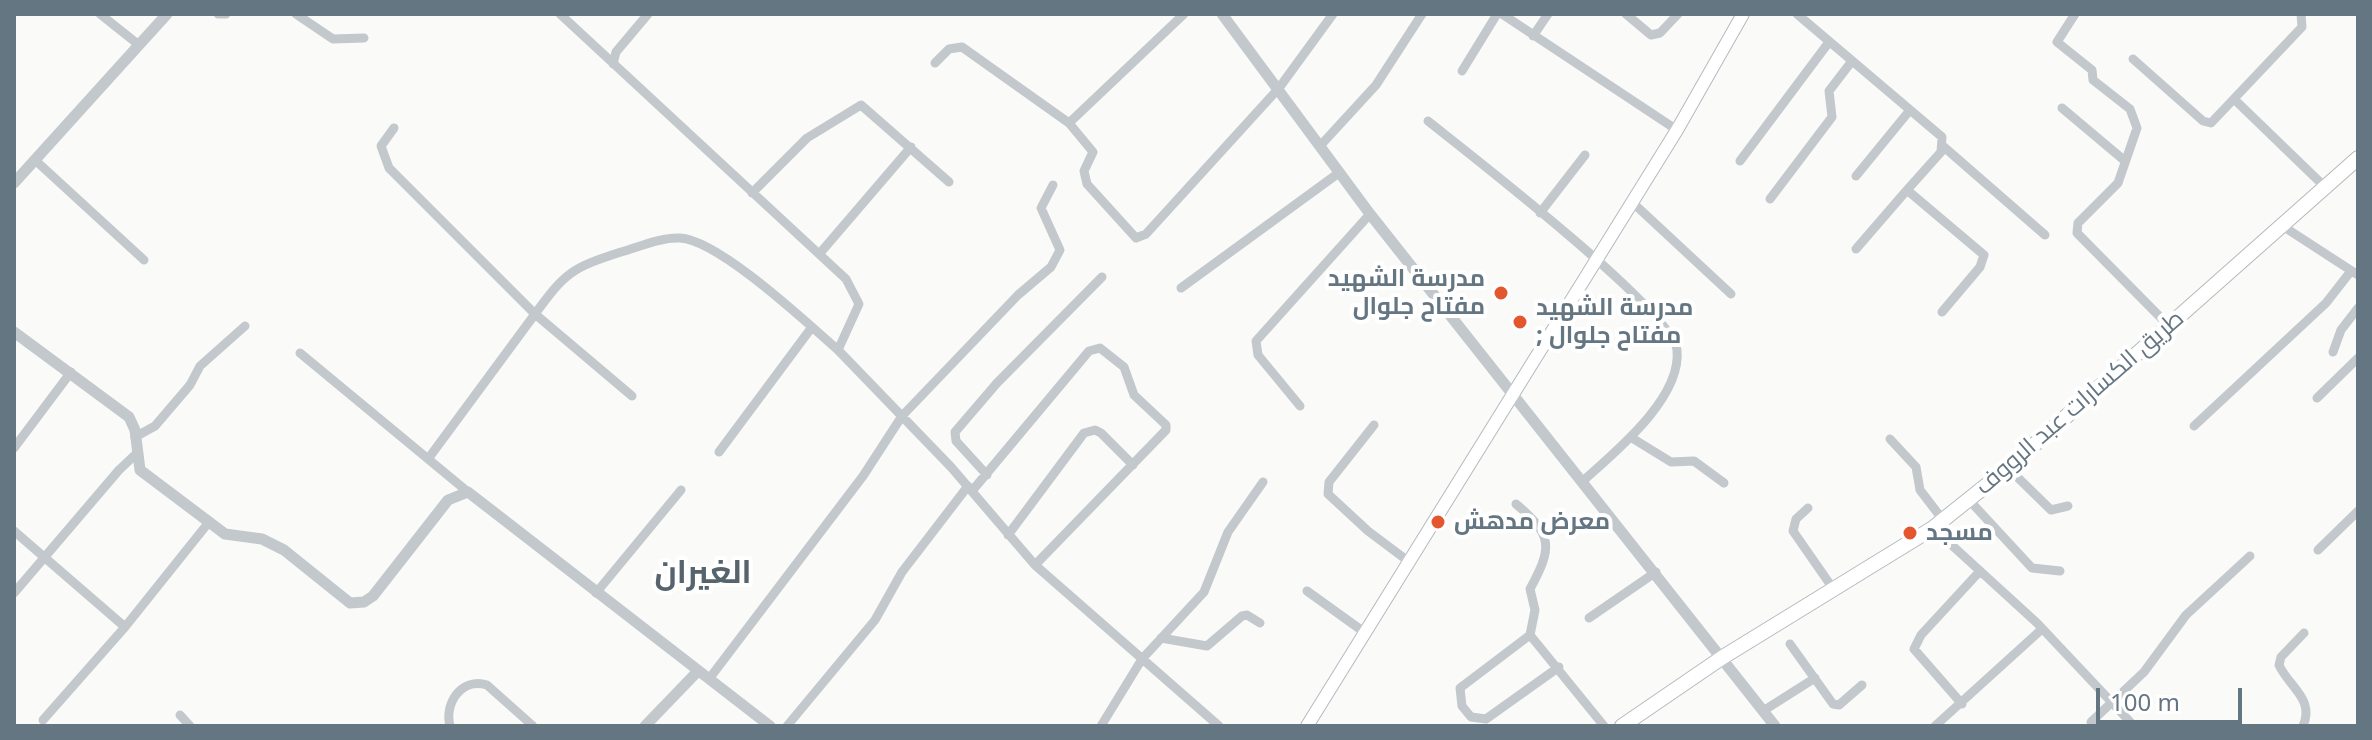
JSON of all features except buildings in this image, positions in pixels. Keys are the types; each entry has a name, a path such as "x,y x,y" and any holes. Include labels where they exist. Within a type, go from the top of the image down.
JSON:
{"main road":[{"path":"1307,726 1677,130 1738,16"},
{"name":"طريق الكسارات عبد الرووف","path":"1622,726 1723,657 1938,524 2008,468 2358,158"}],"street":[{"path":"100,14 139,45"},
{"path":"14,183 167,14"},
{"path":"218,14 226,14"},
{"path":"296,14 333,39 364,38"},
{"path":"560,14 752,193 821,252 846,279 859,304 838,350"},
{"path":"613,64 616,52 648,14"},
{"path":"1069,123 1184,14"},
{"path":"1222,14 1370,214 1723,657 1771,725"},
{"path":"935,63 949,49 962,47 1069,123 1093,152 1084,171 1087,184 1136,238 1146,234 1279,88 1333,14"},
{"path":"1320,146 1376,85 1422,14"},
{"path":"1462,71 1500,14 1677,130"},
{"path":"1533,36 1548,14"},
{"path":"1626,14 1651,35 1660,33 1678,14"},
{"path":"1797,14 1942,137 1944,147 2045,235"},
{"path":"2075,14 2057,42 2092,70 2093,80 2130,109 2137,128 2118,183 2078,223 2077,233 2169,326"},
{"path":"2133,59 2207,123 2213,122 2302,27 2301,14"},
{"path":"1740,161 1829,42"},
{"path":"1770,199 1832,117 1829,91 1852,61"},
{"path":"2235,100 2325,187"},
{"path":"752,193 807,138 853,107 861,105 949,182"},
{"path":"2062,108 2125,161"},
{"path":"1856,176 1910,110"},
{"path":"1428,121 1595,259 1671,334 1677,350 1665,391 1651,418 1584,480"},
{"path":"394,128 381,146 389,168 535,314 632,396"},
{"path":"821,252 911,147"},
{"path":"1856,249 1944,147"},
{"path":"1540,213 1585,155"},
{"path":"35,160 144,260"},
{"path":"1181,288 1340,172"},
{"path":"709,679 863,476 902,416 1018,295 1051,267 1060,250 1041,208 1053,185"},
{"path":"1907,190 1984,255 1980,267 1942,312"},
{"path":"1632,202 1731,294"},
{"path":"1300,406 1258,355 1256,341 1370,214"},
{"path":"2194,426 2354,273 2281,225"},
{"path":"428,459 571,270 622,252 679,238 706,246 737,266 838,350 970,488 1035,565 1219,726"},
{"path":"987,475 956,441 955,432 1015,364 1102,277"},
{"path":"2333,352 2341,330 2358,308"},
{"path":"135,437 155,426 190,385 200,366 245,326"},
{"path":"719,452 812,327"},
{"path":"14,332 129,417 140,470 225,534 262,539 284,550 343,599 354,604 364,602 381,587 448,500 468,492"},
{"path":"787,726 875,620 902,572 970,488 987,475 1085,355 1097,348 1124,367 1134,395 1166,425 1163,434 1035,565"},
{"path":"300,353 468,492 770,726"},
{"path":"2317,398 2358,358"},
{"path":"14,448 71,372"},
{"path":"1374,425 1329,482 1328,494 1332,501 1408,561"},
{"path":"1008,535 1084,433 1095,430 1101,433 1133,465"},
{"path":"1632,438 1671,462 1694,461 1724,483"},
{"path":"1890,439 1916,467 1920,490 1938,524 1980,571 2042,629 2134,726"},
{"path":"14,593 136,454"},
{"path":"2008,468 2051,510 2068,506"},
{"path":"1101,726 1142,659 1204,592 1228,532 1263,482"},
{"path":"596,593 681,490"},
{"path":"1969,500 2032,568 2041,572 2060,571"},
{"path":"1516,504 1546,538 1545,565 1530,589 1535,610 1530,635 1460,688 1462,706 1471,717 1486,719 1559,667"},
{"path":"1808,508 1796,519 1793,531 1834,590"},
{"path":"2318,550 2358,511"},
{"path":"43,720 125,627 209,522"},
{"path":"14,531 125,627"},
{"path":"2091,722 2144,672 2186,615 2250,556"},
{"path":"1962,704 1914,649 1921,635 1980,571"},
{"path":"1589,618 1656,572"},
{"path":"1307,591 1364,632"},
{"path":"1161,638 1207,646 1242,616 1247,615 1260,623"},
{"path":"1935,726 2042,629"},
{"path":"2303,726 2307,715 2303,697 2279,665 2281,657 2304,633"},
{"path":"1530,635 1604,726"},
{"path":"1790,644 1836,705 1862,685"},
{"path":"645,726 698,671"},
{"path":"1763,711 1815,678"},
{"path":"450,726 447,711 450,701 463,689 479,683 487,685 533,726"},
{"path":"180,715 190,726"}],"place":[{"name":"مدرسة الشهيد مفتاح جلوال","path":"1501,293"},
{"name":"مدرسة الشهيد ; مفتاح جلوال","path":"1520,322"},
{"name":"معرض مدهش","path":"1438,522"},
{"name":"مسجد","path":"1910,533"}],"district":[{"name":"الغيران","path":"703,574"}]}
